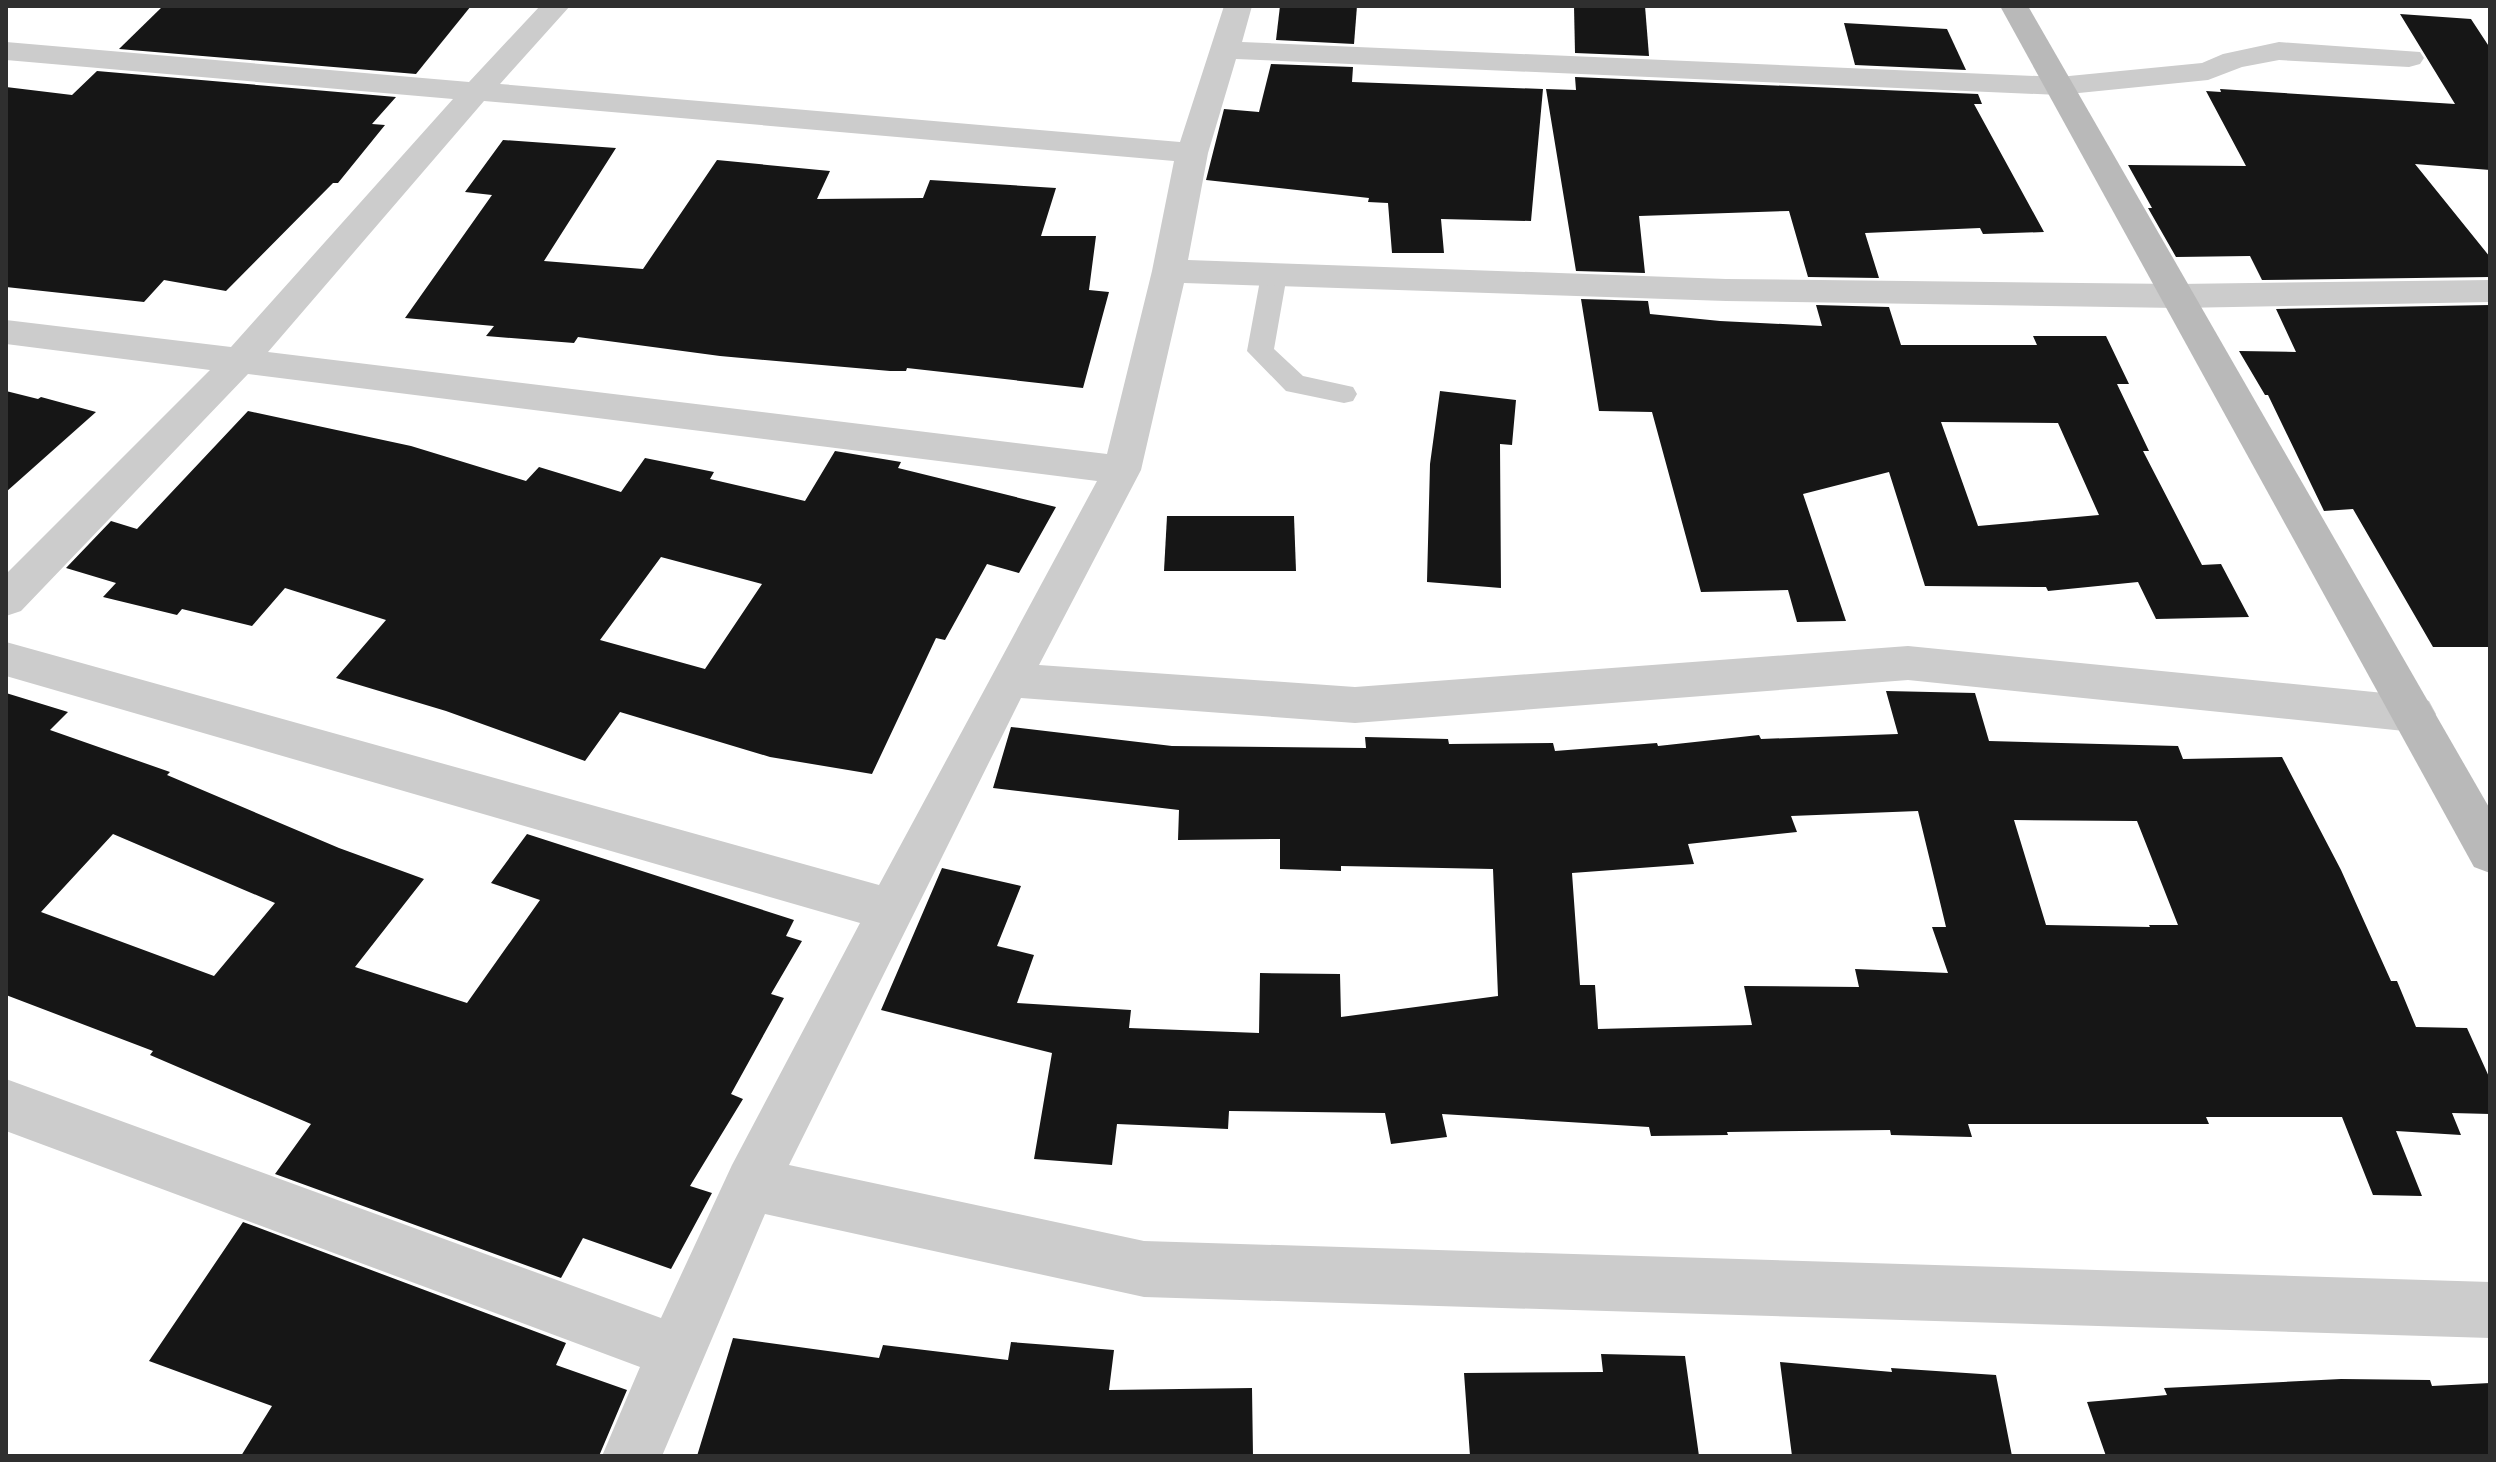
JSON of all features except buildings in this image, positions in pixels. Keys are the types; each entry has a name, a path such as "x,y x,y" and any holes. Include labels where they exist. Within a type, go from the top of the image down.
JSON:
{"street":[{"path":"6,600 240,361 475,93 556,6"},
{"path":"632,1456 751,1184 1009,680 1122,470 1169,271 1192,153 1238,6"},
{"path":"2014,6 2490,852"},
{"path":"1225,50 2059,86 2208,71 2234,60 2279,51 2409,58"},
{"path":"6,51 1192,153"},
{"path":"1169,271 1726,290 2178,296 2490,291"},
{"path":"6,332 1122,470"},
{"path":"6,659 891,910"},
{"path":"1009,680 1355,705 1908,663 2414,714"},
{"path":"6,1105 675,1352"},
{"path":"751,1184 1144,1269 2490,1310"}],"lane":[{"path":"1274,275 1260,351 1295,384 1344,394"}]}
